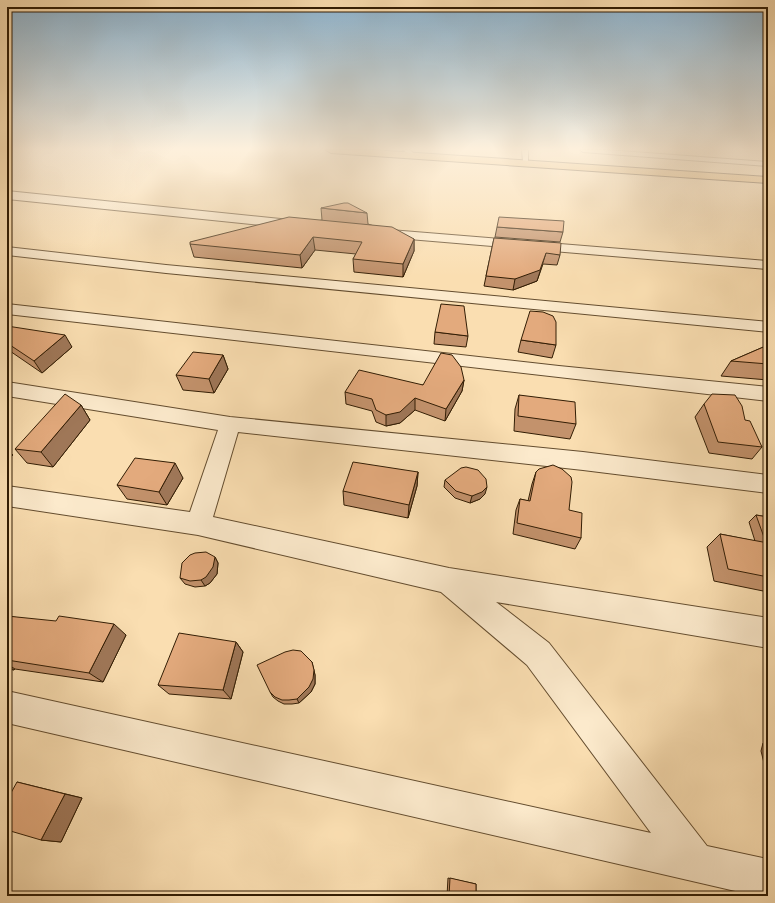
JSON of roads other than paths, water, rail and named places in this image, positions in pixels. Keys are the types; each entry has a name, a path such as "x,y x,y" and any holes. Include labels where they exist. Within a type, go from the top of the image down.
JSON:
{"street":[{"path":"7,195 309,226"},
{"path":"365,231 768,265"},
{"path":"7,251 166,269 768,327"},
{"path":"7,309 559,372 768,394"},
{"path":"7,389 230,424 575,460 768,484"},
{"path":"198,524 230,424"},
{"path":"7,496 198,524 449,581 768,633"},
{"path":"449,581 538,654 695,862"},
{"path":"7,707 768,879"}]}
